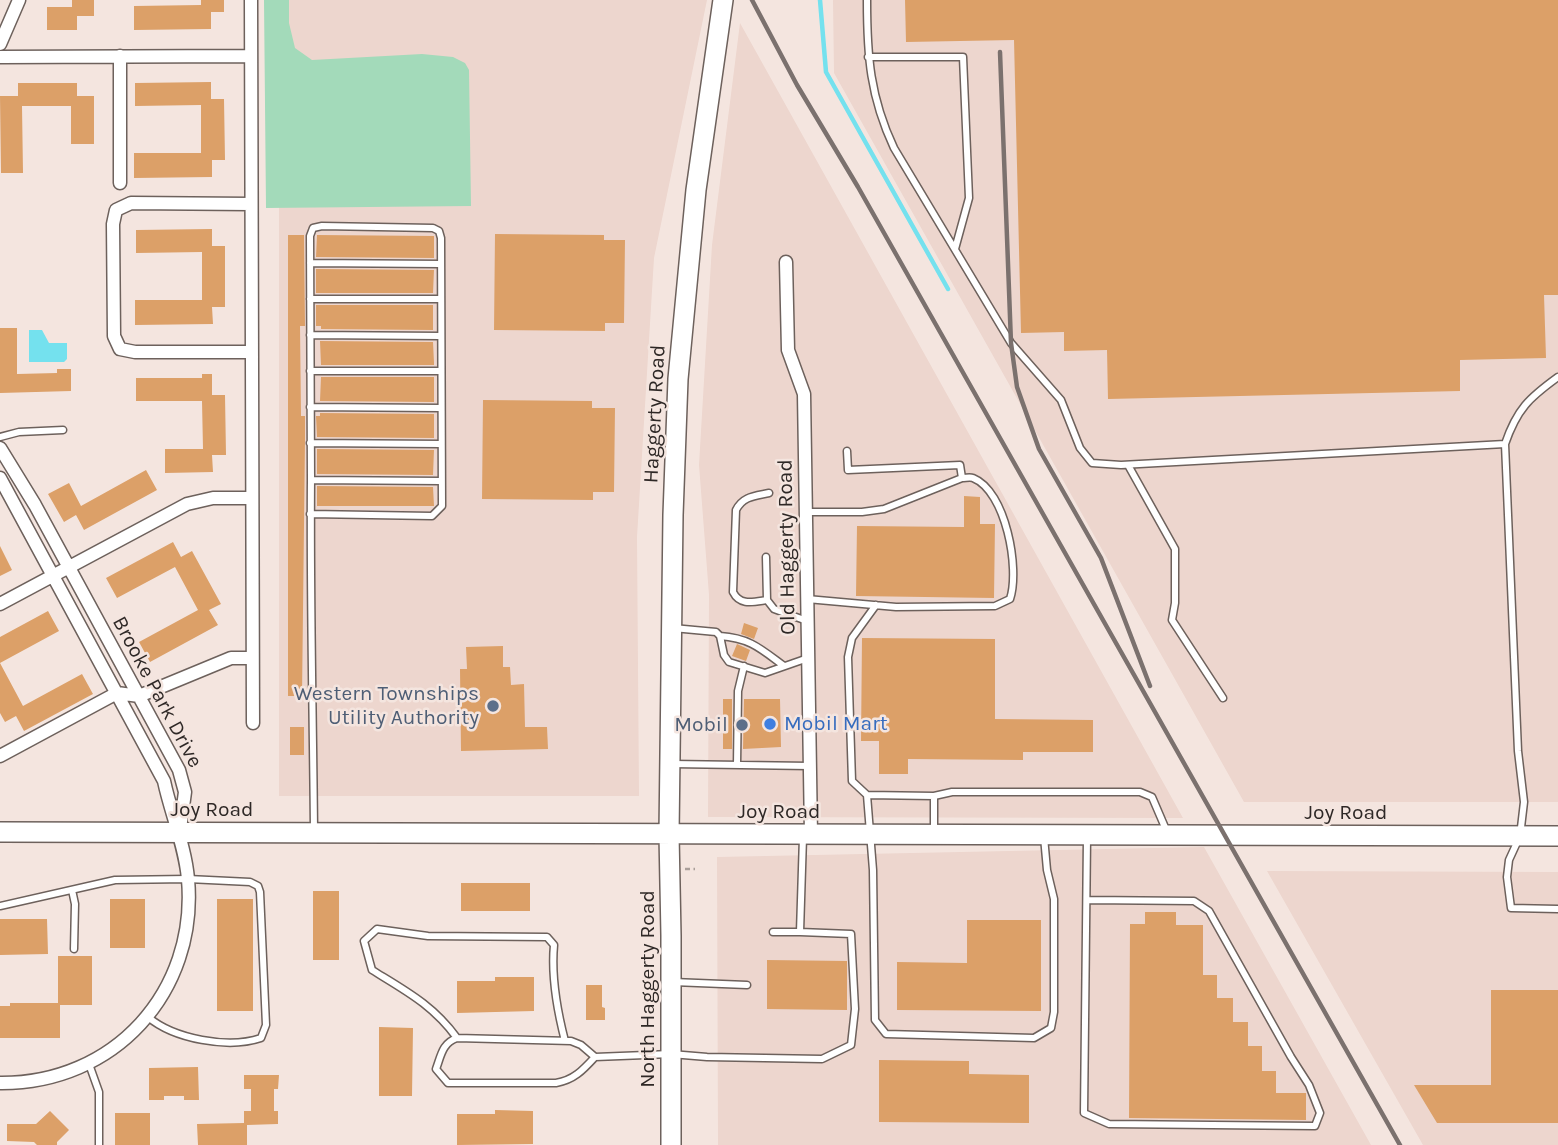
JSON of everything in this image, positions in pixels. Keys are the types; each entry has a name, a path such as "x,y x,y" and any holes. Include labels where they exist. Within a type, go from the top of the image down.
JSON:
{"street":[{"path":"0,44 19,0"},
{"path":"251,0 253,723"},
{"name":"Haggerty Road","path":"669,834 674,468 683,313 696,190 723,0"},
{"path":"120,56 120,183"},
{"path":"0,57 251,56"},
{"path":"251,204 126,204 113,215 113,238 114,336 120,349 135,352 252,352"},
{"name":"Old Haggerty Road","path":"786,262 788,350 804,394 810,766 807,835"},
{"name":"Brooke Park Drive","path":"0,448 35,505 179,770 184,786 180,832"},
{"name":"Brooke Park Drive","path":"0,478 164,780 169,804 180,832"},
{"path":"0,604 187,504 214,498 252,498"},
{"path":"0,756 117,693 139,696 231,658 252,657"},
{"name":"Joy Road","path":"0,832 1558,836"},
{"path":"0,1083 42,1080 69,1073 113,1050 148,1017 167,987 184,943 188,915 188,879 180,832"},
{"name":"North Haggerty Road","path":"669,834 671,1145"}],"lane":[{"path":"867,0 871,84 894,148 1011,344 1061,400 1080,448 1092,463 1128,465 1505,444"},
{"path":"868,57 963,57 969,198 955,249"},
{"path":"310,514 432,516 442,506 439,231 432,228 322,226 313,228 310,236 310,514 314,833"},
{"path":"310,263 441,264"},
{"path":"310,299 441,299"},
{"path":"310,335 441,336"},
{"path":"310,371 441,371"},
{"path":"1558,377 1532,397 1513,419 1505,444 1518,751 1524,802 1520,836 1509,860 1507,877 1511,908 1558,909"},
{"path":"310,407 441,408"},
{"path":"0,437 19,432 63,430"},
{"path":"310,443 441,444"},
{"path":"847,451 848,470 960,465 962,478"},
{"path":"1128,465 1175,549 1175,603 1172,620 1223,698"},
{"path":"806,512 884,509 962,478 974,478 990,492 1004,519 1012,549 1015,586 1010,599 995,606 876,605 807,599"},
{"path":"310,480 441,481"},
{"path":"767,600 740,601 733,592 736,510 746,498 769,493"},
{"path":"766,557 767,600 774,609 807,621"},
{"path":"876,605 852,638 848,657 852,781 867,795 872,834 875,1020 886,1034 1034,1038 1052,1028 1054,899 1043,835"},
{"path":"672,628 716,632 729,662 765,673 808,658"},
{"path":"720,636 739,637 753,643 784,666"},
{"path":"737,765 738,691 744,666"},
{"path":"670,764 810,766"},
{"path":"867,795 1140,792 1152,797 1168,836"},
{"path":"934,796 934,835"},
{"path":"800,932 807,835"},
{"path":"1087,836 1084,1113 1109,1124 1315,1126 1320,1113 1309,1085 1209,911 1194,901 1088,900"},
{"path":"0,906 115,880 188,879 250,882 258,886 267,1025 261,1038 251,1042 207,1041 157,1024 148,1017"},
{"path":"72,890 75,904 74,949"},
{"path":"457,1038 442,1017 423,1001 372,970 364,941 377,929 428,936 547,937 554,945 556,1008 565,1041"},
{"path":"595,1057 582,1045 565,1041 457,1038 444,1046 436,1069 448,1083 568,1081 578,1075 595,1057 671,1054 822,1059 851,1045 855,1009 851,934 773,932"},
{"path":"671,982 747,985"},
{"path":"89,1064 99,1092 99,1145"}],"shaded area":[{"path":"279,0 707,0 654,258 637,537 639,796 279,796"},
{"path":"833,0 1558,0 1558,802 1244,802 834,73"},
{"path":"740,23 1183,818 708,817 709,595 699,465 712,245"},
{"path":"1204,847 1371,1145 718,1145 717,857"},
{"path":"1267,871 1558,872 1558,1145 1423,1145"}],"green space":[{"path":"264,0 289,0 289,23 295,48 312,60 422,54 453,57 465,63 469,70 471,206 266,208"}],"water":[{"path":"29,330 42,330 49,343 67,343 67,359 64,362 29,362"}],"building":[{"path":"72,0 94,0 94,16 77,16 77,30 47,30 47,7 72,7"},
{"path":"201,0 224,0 224,12 211,12 211,29 134,30 134,6 201,5"},
{"path":"905,0 1558,0 1558,295 1544,295 1546,358 1460,360 1460,391 1108,399 1107,350 1064,351 1064,332 1021,333 1014,40 906,42"},
{"path":"211,82 211,99 224,99 225,160 212,160 212,177 134,178 134,153 201,153 201,105 135,106 135,83"},
{"path":"18,83 77,83 77,96 94,96 94,144 71,144 71,106 22,106 23,173 1,173 0,96 18,96"},
{"path":"212,229 212,246 225,246 225,307 212,307 213,324 135,325 135,300 202,300 202,252 136,253 136,230"},
{"path":"495,234 604,235 604,240 625,240 624,323 605,323 605,331 494,330"},
{"path":"288,235 304,235 305,326 300,326 301,416 305,416 302,696 288,696"},
{"path":"317,235 434,236 434,258 316,257"},
{"path":"316,269 434,270 433,293 316,293"},
{"path":"316,305 433,305 433,330 321,329 321,326 316,326"},
{"path":"0,328 17,328 17,374 57,373 57,369 71,369 71,391 0,393"},
{"path":"320,341 433,342 434,365 321,365"},
{"path":"202,374 212,374 212,395 225,395 226,455 212,455 213,472 165,473 165,449 203,449 202,401 136,401 136,378 202,378"},
{"path":"321,377 434,377 434,402 320,401"},
{"path":"483,400 592,401 592,408 615,408 614,492 593,492 593,500 482,499"},
{"path":"320,413 434,414 434,438 317,437 316,416 320,416"},
{"path":"317,449 434,450 433,475 317,474"},
{"path":"146,470 157,490 84,530 76,515 64,522 48,494 69,483 81,506"},
{"path":"317,486 433,487 434,506 317,506"},
{"path":"964,496 980,497 980,524 995,524 994,598 856,596 857,526 964,527"},
{"path":"173,542 181,557 192,551 221,604 209,610 218,625 150,662 139,642 198,610 175,567 117,598 106,578"},
{"path":"0,546 12,570 0,576"},
{"path":"48,611 59,631 0,663 0,637"},
{"path":"744,623 758,628 754,639 741,634"},
{"path":"862,638 995,639 995,719 1093,720 1093,752 1023,752 1023,760 908,759 908,774 879,774 879,741 861,741"},
{"path":"737,644 750,650 746,661 732,656"},
{"name":"Western Townships Utility Authority","path":"503,646 503,667 510,667 511,685 524,684 525,727 547,727 548,749 461,751 460,669 467,669 466,647"},
{"path":"0,663 23,706 82,674 93,694 24,731 16,716 5,722 0,713"},
{"path":"723,699 732,699 732,749 723,749"},
{"path":"744,699 780,699 781,747 743,749"},
{"path":"290,727 304,727 304,755 290,755"},
{"path":"461,883 530,883 530,911 461,911"},
{"path":"313,891 339,891 339,960 313,960"},
{"path":"110,899 145,899 145,948 110,948"},
{"path":"217,899 253,899 253,1011 217,1011"},
{"path":"1145,912 1176,912 1176,925 1203,925 1203,975 1217,975 1217,998 1233,998 1233,1022 1248,1022 1248,1046 1262,1046 1262,1071 1276,1071 1276,1093 1306,1093 1306,1120 1129,1118 1130,924 1145,924"},
{"path":"0,919 47,919 48,954 0,955"},
{"path":"967,920 1041,920 1041,1011 897,1010 897,962 967,963"},
{"path":"58,956 92,956 92,1005 60,1005 60,1038 0,1038 0,1006 10,1006 10,1003 58,1003"},
{"path":"767,960 847,961 847,1010 767,1009"},
{"path":"495,977 534,977 534,1011 457,1013 457,981 495,981"},
{"path":"586,985 602,985 605,1020 586,1020"},
{"path":"1491,990 1558,990 1558,1123 1437,1123 1414,1085 1491,1085"},
{"path":"379,1027 413,1028 412,1096 379,1096"},
{"path":"879,1060 969,1061 969,1074 1029,1075 1029,1123 879,1122"},
{"path":"198,1067 199,1100 184,1100 184,1096 164,1096 164,1100 149,1100 149,1068"},
{"path":"244,1075 279,1075 278,1089 274,1089 274,1111 278,1111 278,1124 247,1125 247,1145 198,1145 197,1124 244,1123 244,1111 251,1111 251,1089 244,1089"},
{"path":"495,1110 533,1111 533,1144 457,1145 457,1114 495,1114"},
{"path":"50,1111 69,1130 57,1145 7,1141 7,1124 36,1124"},
{"path":"115,1113 150,1113 150,1145 115,1145"}],"waterway":[{"path":"820,0 826,72 948,289"}],"railway":[{"path":"752,0 797,85 858,187 1400,1145"},
{"path":"1000,52 1011,343 1017,387 1039,449 1101,558 1150,686"}],"place":[{"name":"Western Townships Utility Authority","path":"493,706"},
{"name":"Mobil Mart","path":"770,724"},
{"name":"Mobil","path":"742,725"}]}
